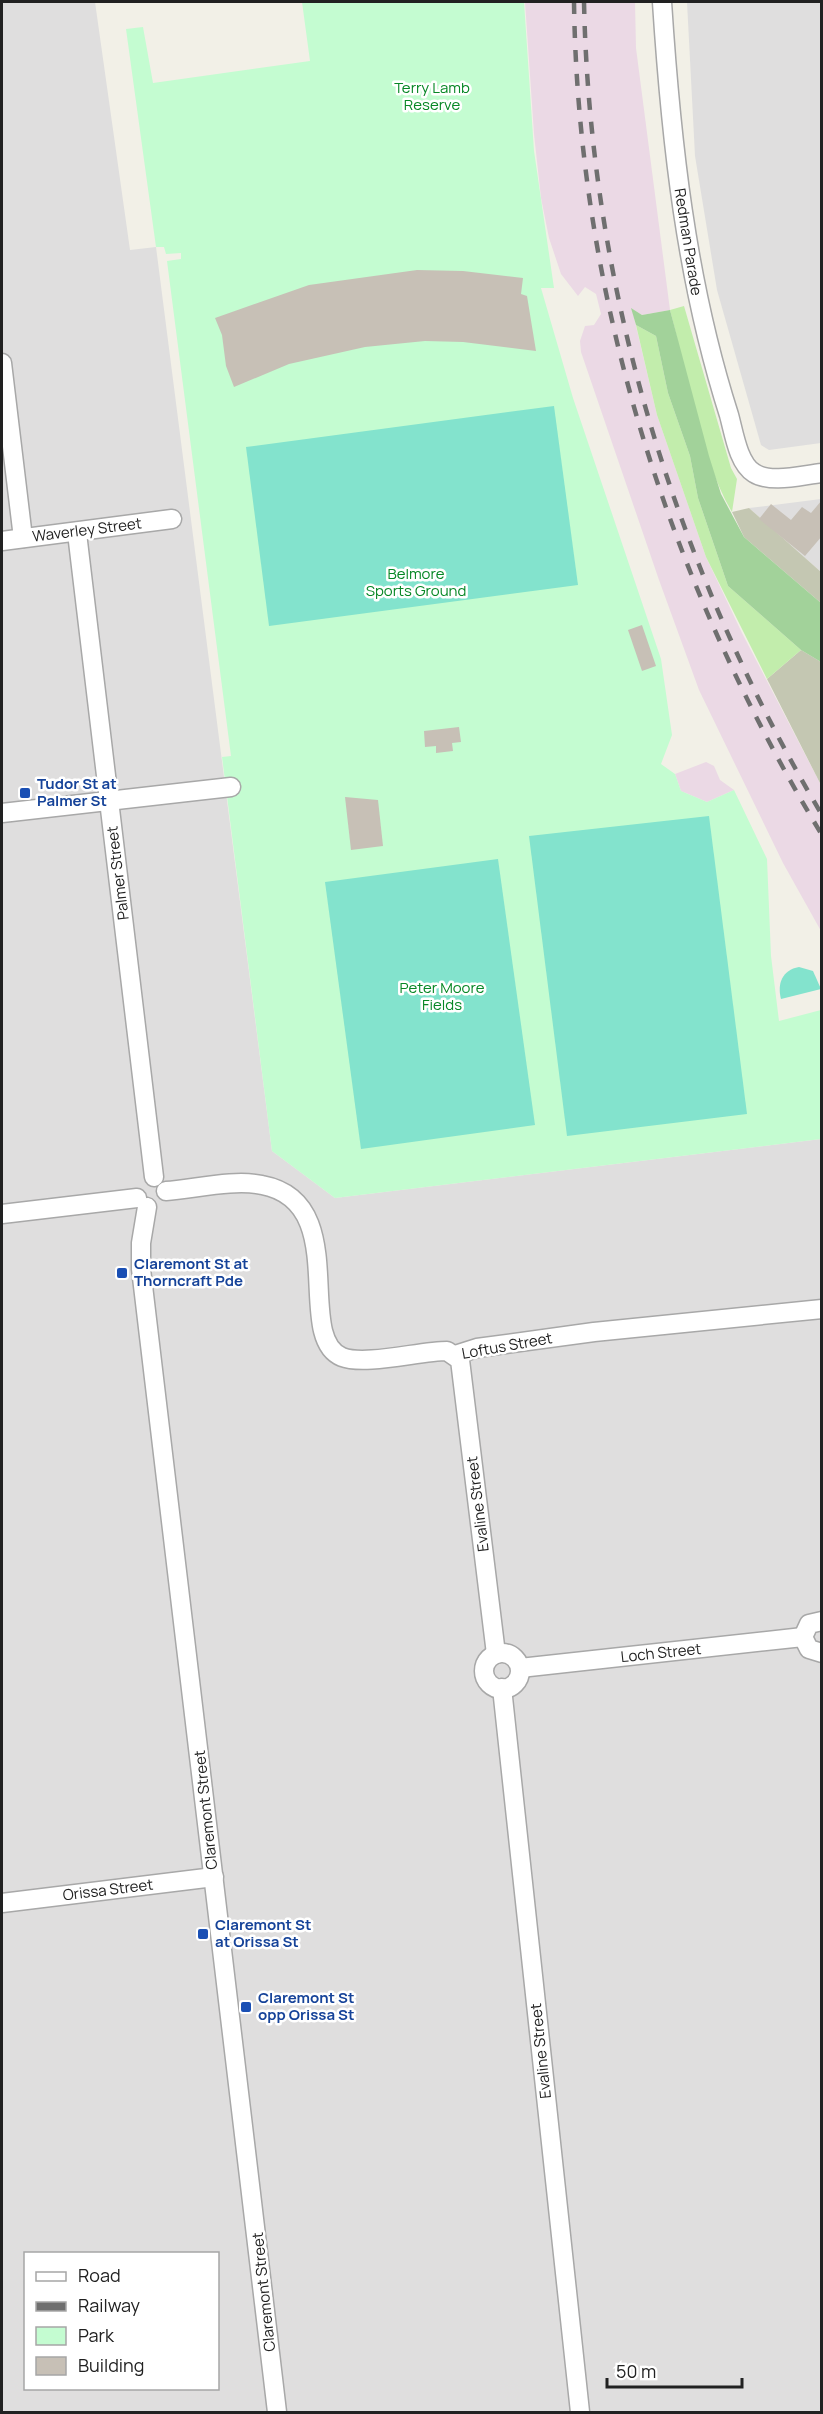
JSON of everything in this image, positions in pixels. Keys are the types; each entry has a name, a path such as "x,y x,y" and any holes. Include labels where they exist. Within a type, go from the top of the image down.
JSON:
{"street":[{"name":"Redman Parade","path":"662,2 676,162 694,284 717,381 740,450 746,465 754,473 766,478 822,473"},
{"path":"2,363 23,538"},
{"name":"Waverley Street","path":"2,541 172,519"},
{"name":"Palmer Street","path":"77,533 154,1177"},
{"path":"2,813 231,787"},
{"path":"2,1214 142,1203 160,1204 166,1191 161,1180 154,1177 140,1181 136,1189 142,1203"},
{"name":"Loftus Street","path":"166,1191 254,1184 280,1192 300,1208 312,1227 323,1326 332,1351 345,1358 360,1360 436,1351 447,1351 455,1355 477,1348 594,1332 822,1310"},
{"name":"Claremont Street","path":"142,1203 141,1269 277,2412"},
{"name":"Evaline Street","path":"455,1355 462,1366 496,1654"},
{"path":"822,1622 809,1624 803,1638 809,1649 822,1653"},
{"name":"Loch Street","path":"520,1668 803,1638"},
{"path":"496,1654 511,1655 520,1668 517,1680 502,1688 491,1684 485,1674 487,1662 496,1654"},
{"name":"Evaline Street","path":"502,1688 580,2412"},
{"name":"Orissa Street","path":"2,1903 214,1877"}],"shaded area":[{"path":"2,2 95,2 130,250 156,247 272,1151 335,1198 821,1139 822,2412 2,2412"},
{"path":"525,2 635,2 636,48 670,310 642,315 632,309 657,415 706,557 742,633 821,785 821,931 783,863 699,690 581,352 580,341 585,326 594,325 601,314 596,294 585,287 578,296 561,274 549,238 541,198 534,134"},
{"path":"687,2 821,2 821,443 769,450 761,445 717,290 695,156"},
{"path":"821,499 821,572 749,508"},
{"path":"749,508 821,572 821,603 744,537 732,512"},
{"path":"801,650 821,662 821,785 767,679"},
{"path":"706,762 714,766 720,780 734,790 707,802 681,791 675,774"}],"green space":[{"path":"302,2 524,2 534,151 554,288 541,288 573,398 661,659 672,735 661,764 675,774 681,791 707,802 734,790 767,859 771,956 779,1021 821,1010 821,1139 335,1198 272,1151 222,757 231,756 167,261 181,259 181,253 166,254 164,247 156,247 126,29 143,27 153,83 310,61"},
{"path":"684,306 731,468 737,479 732,512 711,467 703,441 670,310"},
{"path":"631,308 642,315 670,310 721,494 744,537 821,603 821,662 801,650 728,586 698,498 690,456 668,393 656,336 636,325"},
{"path":"636,325 656,336 668,393 690,456 698,498 728,586 801,650 767,679 706,557 657,415"},
{"name":"Belmore Sports Ground","path":"554,406 578,585 269,626 246,447"},
{"path":"709,816 747,1114 567,1136 529,836"},
{"name":"Peter Moore Fields","path":"498,859 535,1125 361,1149 325,882"},
{"path":"799,967 813,971 821,989 781,999 782,978 788,971"}],"building":[{"path":"417,270 463,271 523,278 521,294 527,296 536,351 463,342 425,341 365,347 289,364 234,387 226,366 222,335 215,318 309,285"},
{"path":"822,500 822,536 805,556 759,519 771,504 791,520 802,507 811,513"},
{"path":"642,625 656,666 642,671 628,630"},
{"path":"459,727 461,742 452,743 453,751 436,753 436,746 425,747 424,731"},
{"path":"345,797 378,800 383,846 351,850"}],"railway":[{"path":"574,2 580,112 593,221 614,329 642,435 677,538 719,640 768,739 822,835"},
{"path":"584,2 590,109 603,216 623,320 650,424 684,525 724,624 770,721 822,815"}],"place":[{"name":"Tudor St at Palmer St","path":"25,793"},
{"name":"Claremont St at Thorncraft Pde","path":"122,1273"},
{"name":"Claremont St at Orissa St","path":"203,1934"},
{"name":"Claremont St opp Orissa St","path":"246,2007"}],"park label":[{"name":"Terry Lamb Reserve","path":"432,96"}]}
